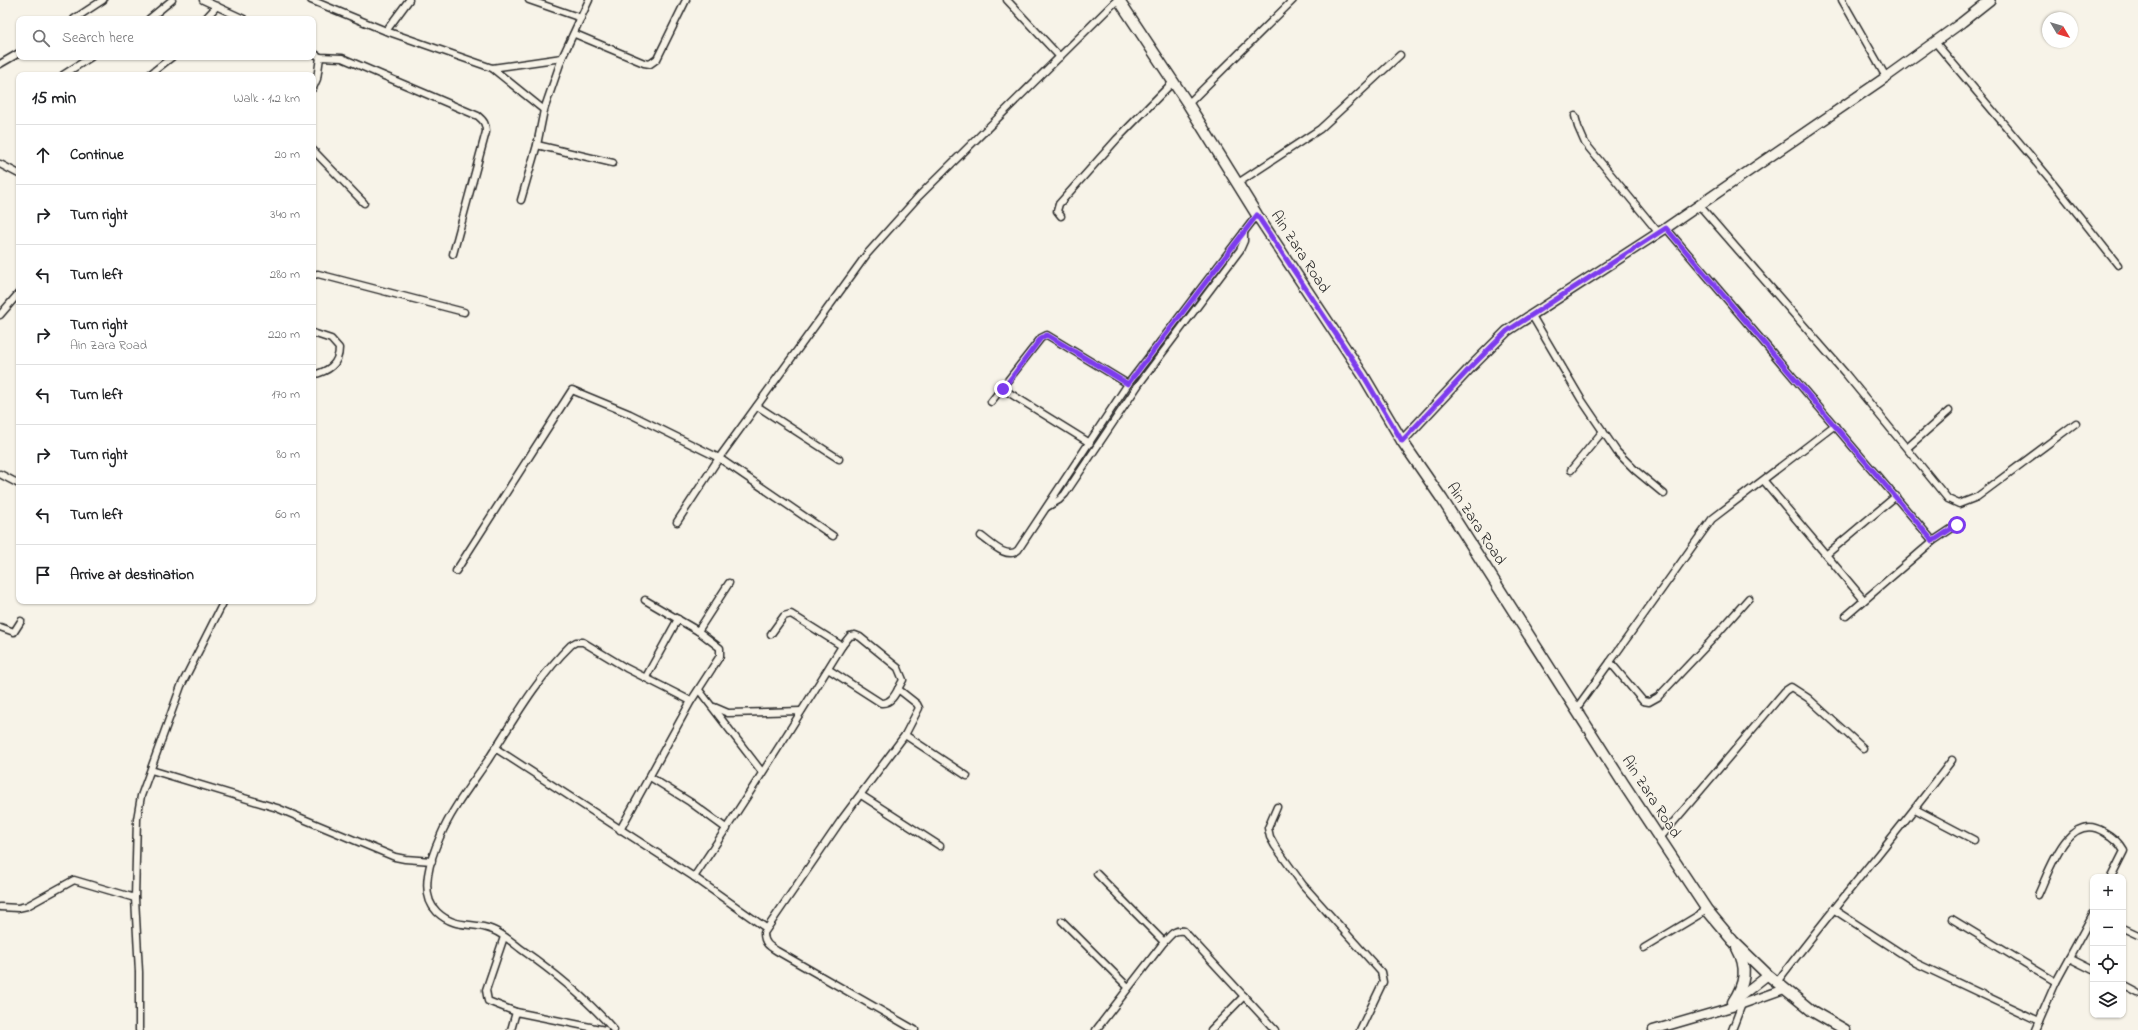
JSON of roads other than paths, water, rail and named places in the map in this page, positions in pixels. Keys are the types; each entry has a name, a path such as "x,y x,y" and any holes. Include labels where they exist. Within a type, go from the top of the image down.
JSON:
{"main road":[{"name":"Ain Zara Road","path":"1118,0 1188,104 1238,182 1257,215 1363,375 1402,441 1442,499 1707,910 1733,941 1780,986 1812,1011 1845,1030"},
{"path":"1402,441 1507,331 1662,230 1886,77 1990,0"},
{"path":"1733,941 1738,950 1745,972 1743,985 1734,1004"}],"street":[{"path":"79,16 103,0"},
{"path":"153,16 172,0"},
{"path":"203,0 238,16"},
{"path":"311,0 386,31 492,68 544,110"},
{"path":"386,31 409,0"},
{"path":"529,0 581,18"},
{"path":"521,200 537,145 544,110 562,58 575,34 589,0"},
{"path":"575,34 644,64 650,64 657,59 686,0"},
{"path":"1007,0 1060,57"},
{"path":"677,522 719,458 867,254 895,221 1118,0"},
{"path":"1188,104 1294,0"},
{"path":"1842,0 1886,77"},
{"path":"208,16 217,6"},
{"path":"1935,42 2050,179 2118,265"},
{"path":"0,64 16,54"},
{"path":"316,55 320,57 342,58 478,116 483,120 486,125 486,132 453,254"},
{"path":"1238,182 1320,130 1400,56"},
{"path":"316,81 320,57"},
{"path":"492,68 562,58"},
{"path":"68,72 86,60"},
{"path":"153,72 168,60"},
{"path":"1061,216 1057,211 1059,204 1117,139 1173,82"},
{"path":"1575,116 1578,127 1586,143 1835,425 1933,541"},
{"path":"537,145 613,163"},
{"path":"316,153 364,202"},
{"path":"0,164 16,172"},
{"path":"1699,204 1907,448 1948,499 1959,504 1977,496 2076,423"},
{"path":"981,536 1007,554 1014,554 1090,443 1128,384 1257,215"},
{"path":"1047,507 1059,500 1065,494 1139,384 1240,250 1244,241 1244,232"},
{"path":"316,274 464,312"},
{"path":"0,315 16,296"},
{"path":"1531,314 1581,399 1602,431 1625,461 1664,494"},
{"path":"316,334 331,339 337,344 339,355 331,367 325,372 316,374"},
{"path":"991,402 1003,389 1041,338 1047,335 1128,384"},
{"path":"1003,389 1090,443"},
{"path":"456,571 572,390 630,414 719,458 833,536"},
{"path":"757,406 839,459"},
{"path":"1907,448 1949,411"},
{"path":"1576,709 1712,519 1764,481 1835,425"},
{"path":"1571,470 1602,431"},
{"path":"0,474 16,482"},
{"path":"1764,481 1827,554 1864,600"},
{"path":"1827,554 1896,496"},
{"path":"1846,616 1933,541 1957,525"},
{"path":"698,631 729,583"},
{"path":"1610,662 1643,701 1649,702 1667,688 1749,598"},
{"path":"620,830 691,701 720,656 720,648 698,631 645,600"},
{"path":"139,1030 139,972 135,898 137,819 143,786 151,770 181,686 222,604"},
{"path":"771,634 784,616 791,614 842,646"},
{"path":"646,677 678,619"},
{"path":"0,628 14,632 21,621"},
{"path":"694,877 727,829 842,646 850,636 855,635 860,637 898,668 903,680 887,704 881,703 828,669"},
{"path":"614,1030 601,1015 565,983 540,962 504,937 488,929 458,924 447,920 435,910 428,899 428,885 432,861 440,837 450,818 524,702 564,651 576,642 583,642 626,668 691,701"},
{"path":"1660,838 1785,691 1791,687 1808,698 1863,748"},
{"path":"898,689 917,704 919,708 905,735 861,794 766,928 764,939 768,945 915,1030"},
{"path":"699,690 714,707 762,772"},
{"path":"714,707 728,713 801,711"},
{"path":"905,735 967,776"},
{"path":"495,748 694,877 766,928"},
{"path":"1653,1030 1734,1004 1780,986 1833,909 1916,809 1952,760"},
{"path":"151,770 277,808 395,857 432,861"},
{"path":"650,777 690,802 727,829"},
{"path":"861,794 940,846"},
{"path":"1277,807 1268,828 1270,837 1275,846 1303,885 1381,972 1383,982 1360,1030"},
{"path":"1916,809 1974,840"},
{"path":"2038,895 2062,844 2069,835 2083,829 2099,829 2120,844 2124,851 2112,874"},
{"path":"1097,874 1164,942"},
{"path":"0,907 18,908 26,906 74,880 135,898"},
{"path":"1833,909 1916,963 2039,1021"},
{"path":"1644,948 1707,910"},
{"path":"1952,920 2056,982"},
{"path":"2035,1030 2056,982 2090,920"},
{"path":"1062,921 1128,987"},
{"path":"2126,929 2138,935"},
{"path":"1096,1030 1164,942 1174,932 1179,930 1184,931 1275,1030"},
{"path":"504,937 486,990 488,1001 516,1012 576,1028 605,1030"},
{"path":"2069,958 2090,968"},
{"path":"1732,1030 1734,1004 1768,975"},
{"path":"2126,987 2138,993"},
{"path":"1211,1030 1244,996"},
{"path":"511,1030 516,1012"}]}
